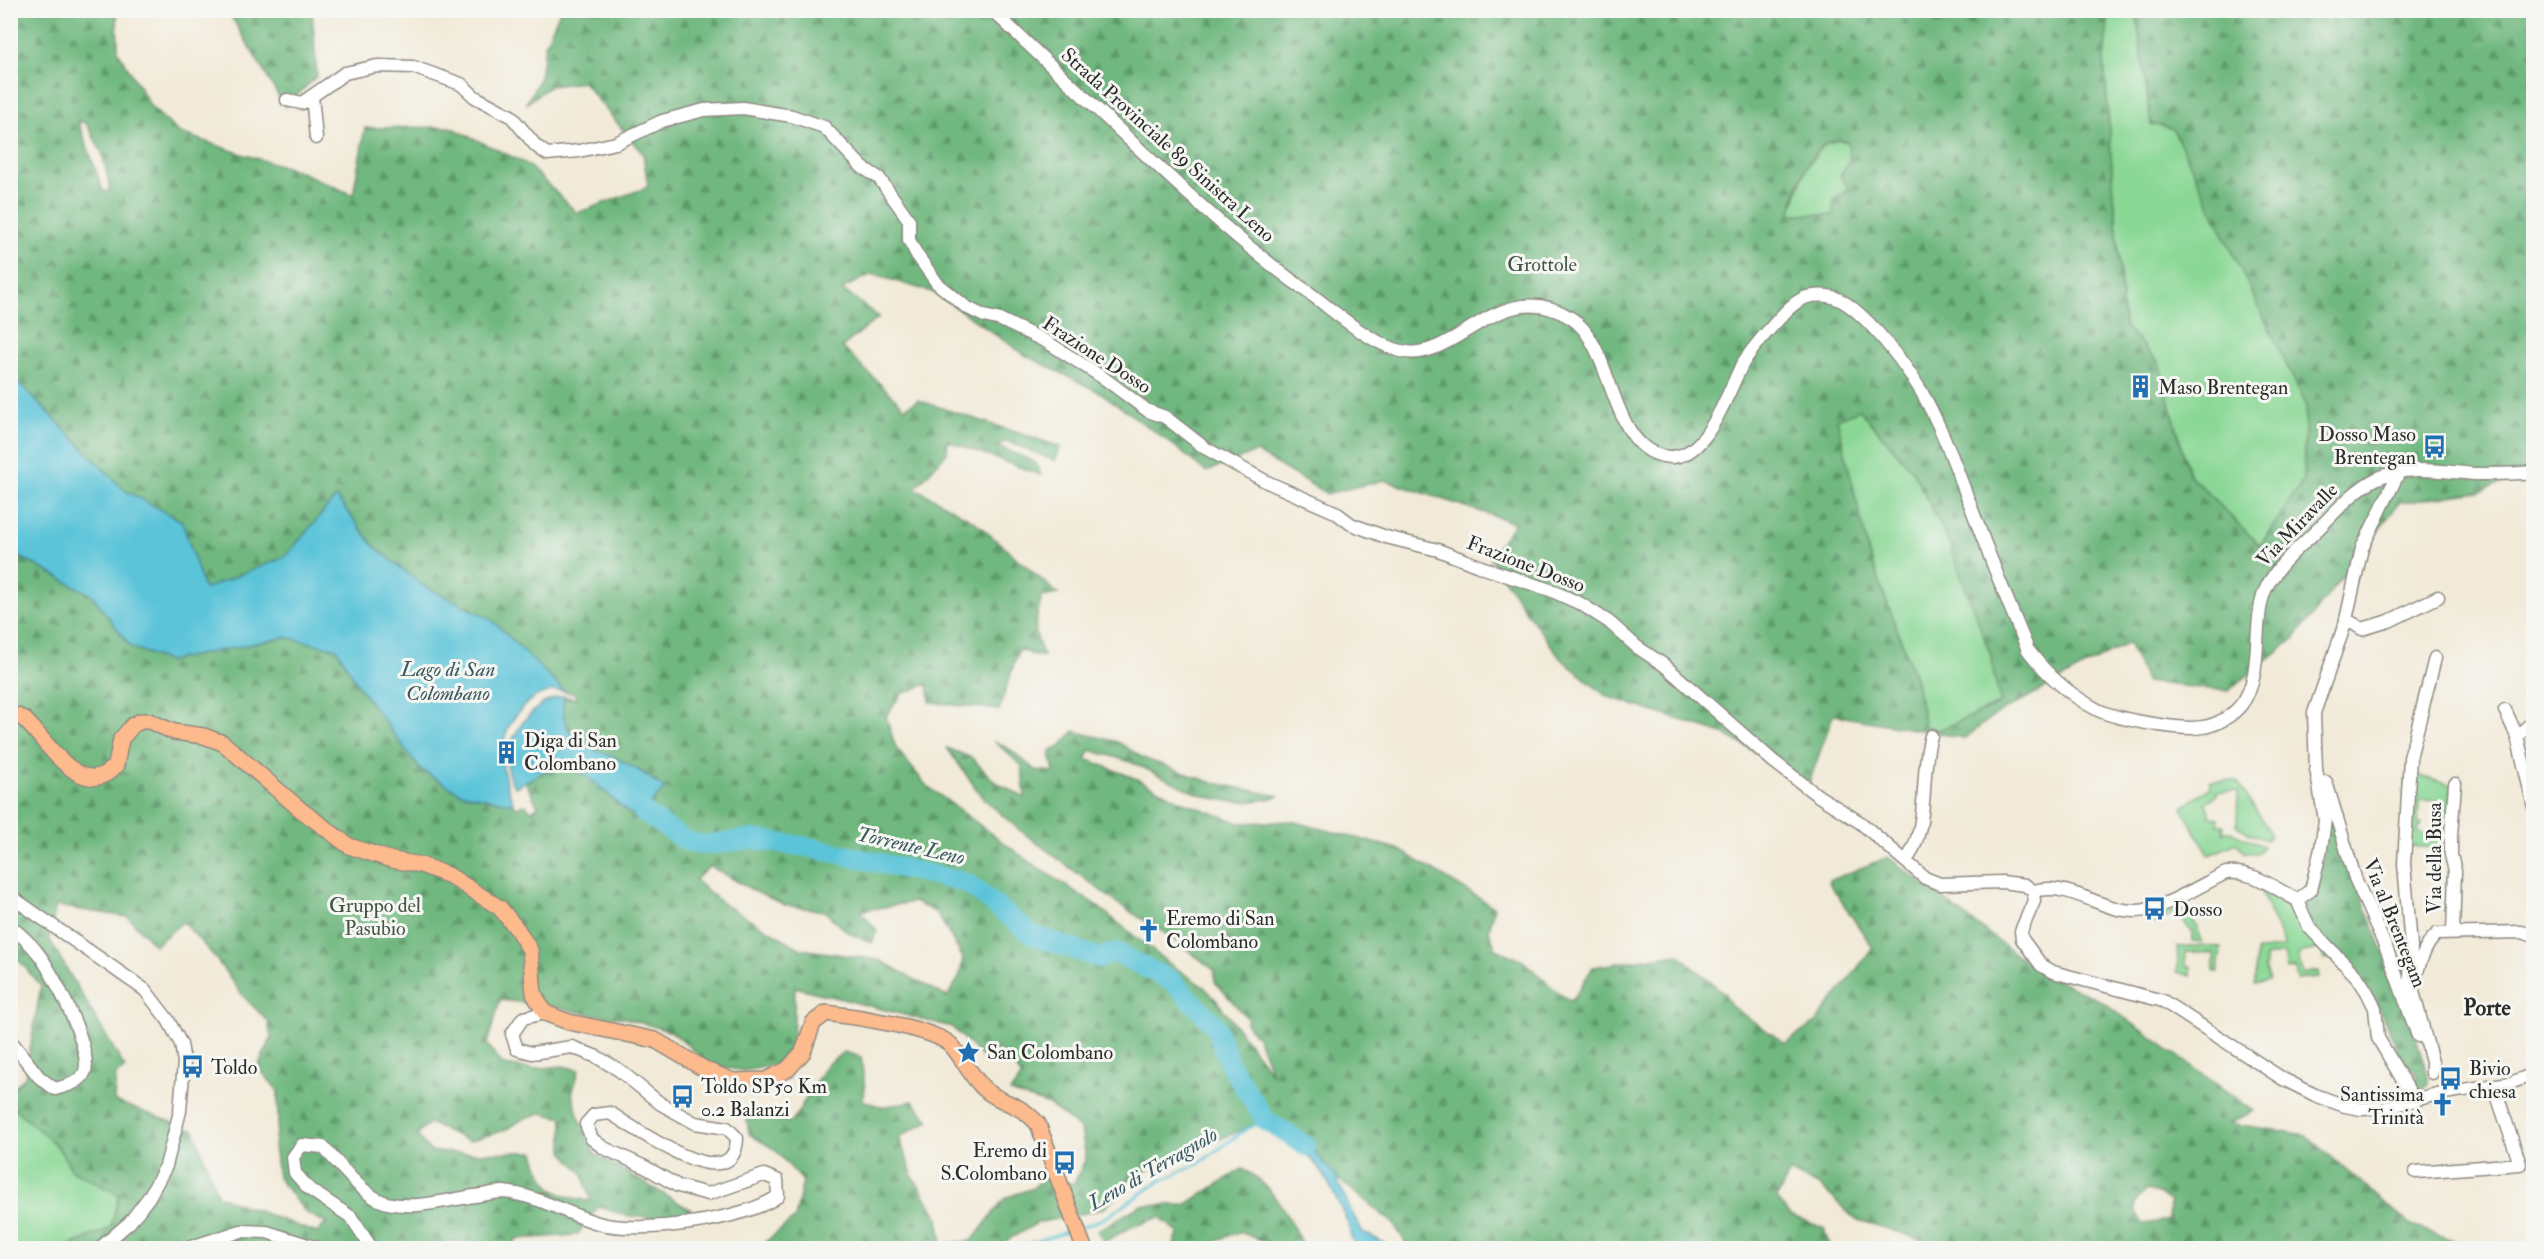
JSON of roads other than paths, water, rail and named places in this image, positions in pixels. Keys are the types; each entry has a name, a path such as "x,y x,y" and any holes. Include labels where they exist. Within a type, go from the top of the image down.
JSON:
{"main road":[{"path":"10,714 22,718 71,770 93,777 111,771 119,757 121,739 133,725 141,721 149,721 174,732 204,736 223,743 301,810 349,846 392,860 421,865 450,876 500,908 518,929 530,950 534,994 545,1013 569,1022 655,1040 705,1070 733,1081 766,1080 788,1069 803,1052 813,1023 826,1013 855,1016 930,1034 949,1043 987,1092 1015,1104 1038,1124 1083,1247"}],"street":[{"name":"Strada Provinciale 89 Sinistra Leno","path":"992,10 1224,227 1298,286 1370,337 1400,351 1427,350 1513,307 1541,306 1554,310 1581,325 1591,339 1632,433 1648,451 1663,456 1678,457 1694,449 1706,436 1743,363 1757,342 1783,314 1804,298 1828,296 1848,304 1888,344 1920,390"},
{"name":"Frazione Dosso","path":"287,100 302,103 345,73 377,66 395,65 420,69 461,84 475,97 510,116 536,146 547,154 579,151 616,143 655,124 685,113 704,110 743,108 772,112 792,116 824,128 862,167 879,178 909,220 909,240 917,255 937,282 966,307 1047,342 1105,379 1148,411 1165,417 1205,448 1267,482 1335,512 1352,524 1386,537 1438,550 1494,572 1550,590 1581,604 1609,622 1637,647 1664,665 1801,784 1861,823 1904,859"},
{"path":"312,96 316,138"},
{"name":"Via Miravalle","path":"1920,390 1948,447 2028,650 2051,678 2098,710 2128,719 2186,728 2217,723 2240,707 2248,695 2253,677 2261,604 2266,586 2275,573 2355,493 2377,478 2400,471 2505,474 2534,472"},
{"name":"Via al Brentegam","path":"2297,900 2311,890 2325,820 2316,769 2314,713 2346,619 2362,548 2400,471"},
{"path":"2346,619 2362,628 2374,627 2438,597"},
{"path":"2432,1073 2432,1062 2410,980 2411,946 2404,864 2408,777 2435,658"},
{"path":"2505,710 2517,736 2534,807"},
{"path":"2517,736 2534,721"},
{"path":"1930,736 1922,815 1912,853 1904,859 1925,878 1940,884 2016,882 2033,891 2058,888 2112,907 2136,912 2151,908 2226,873 2235,872 2259,878 2297,900 2308,927 2358,978 2375,1008 2378,1038 2415,1101"},
{"name":"Via al Brentegam","path":"2316,769 2324,778 2355,878 2387,951 2432,1073 2437,1094"},
{"name":"Via della Busa","path":"2453,933 2455,871 2451,855 2451,835 2456,784"},
{"path":"2033,891 2034,901 2021,931 2022,939 2041,965 2053,972 2163,1001 2283,1079 2330,1101 2375,1110 2437,1094 2510,1083 2534,1074"},
{"path":"10,896 145,990 168,1020 181,1044 184,1062 180,1111 166,1166 137,1214 100,1248"},
{"path":"10,926 37,952 52,974 73,1018 85,1057 85,1072 75,1083 55,1089 39,1077 10,1041"},
{"name":"Via della Busa","path":"2415,997 2415,980 2432,938 2437,934 2522,932 2534,936"},
{"path":"367,1248 369,1244 365,1235 351,1217 309,1189 295,1173 293,1157 302,1145 322,1147 365,1192 385,1203 407,1206 502,1192 540,1200 599,1224 637,1228 675,1226 765,1206 778,1196 777,1180 764,1175 708,1194 678,1186 645,1167 604,1148 592,1139 586,1124 594,1116 610,1113 674,1153 701,1162 723,1164 731,1159 736,1151 737,1138 727,1128 695,1123 661,1104 620,1070 597,1057 572,1047 532,1053 517,1049 512,1034 523,1018 545,1013"},
{"path":"2416,1172 2520,1164 2494,1086"},
{"path":"188,1248 241,1230 267,1232 318,1248"}],"water":[{"name":"Lago di San Colombano","path":"11,379 17,381 124,490 182,521 204,589 285,557 336,497 374,546 422,585 491,619 564,691 547,692 531,700 513,719 507,730 502,754 503,766 514,804 460,793 420,769 361,690 337,649 286,637 168,661 131,647 92,595 11,552"},
{"path":"564,696 563,713 571,735 579,742 631,766 665,788 643,812 630,814 586,776 566,767 546,771 515,787 509,775 507,761 517,732 537,708 550,700"},
{"path":"1290,1125 1335,1175 1363,1232 1386,1244 1385,1248 1357,1248 1350,1235 1349,1225 1323,1174 1307,1155 1280,1137"}],"waterway":[{"name":"Torrente Leno","path":"643,812 686,841 702,845 752,839 814,848 967,883 1032,935 1099,958 1115,952 1172,981 1215,1025 1230,1065 1265,1120 1306,1146"},
{"name":"Leno di Terragnolo","path":"1082,1227 1105,1218 1160,1181 1198,1164 1245,1130 1265,1120"},
{"name":"Leno di Terragnolo","path":"1018,1248 1073,1230"}],"place":[{"name":"Maso Brentegan","path":"2140,387"},
{"name":"Dosso Maso Brentegan","path":"2434,446"},
{"name":"Diga di San Colombano","path":"506,752"},
{"name":"Dosso","path":"2155,909"},
{"name":"Eremo di San Colombano","path":"1148,930"},
{"name":"San Colombano","path":"969,1052"},
{"name":"Toldo","path":"193,1067"},
{"name":"Bivio chiesa","path":"2451,1079"},
{"name":"Toldo SP50 Km 0.2 Balanzi","path":"683,1097"},
{"name":"Santissima Trinità","path":"2442,1105"},
{"name":"Eremo di S.Colombano","path":"1065,1162"}],"district":[{"name":"Porte","path":"2487,1008"}],"park label":[{"name":"Grottole","path":"1542,264"},
{"name":"Gruppo del Pasubio","path":"375,916"}]}
